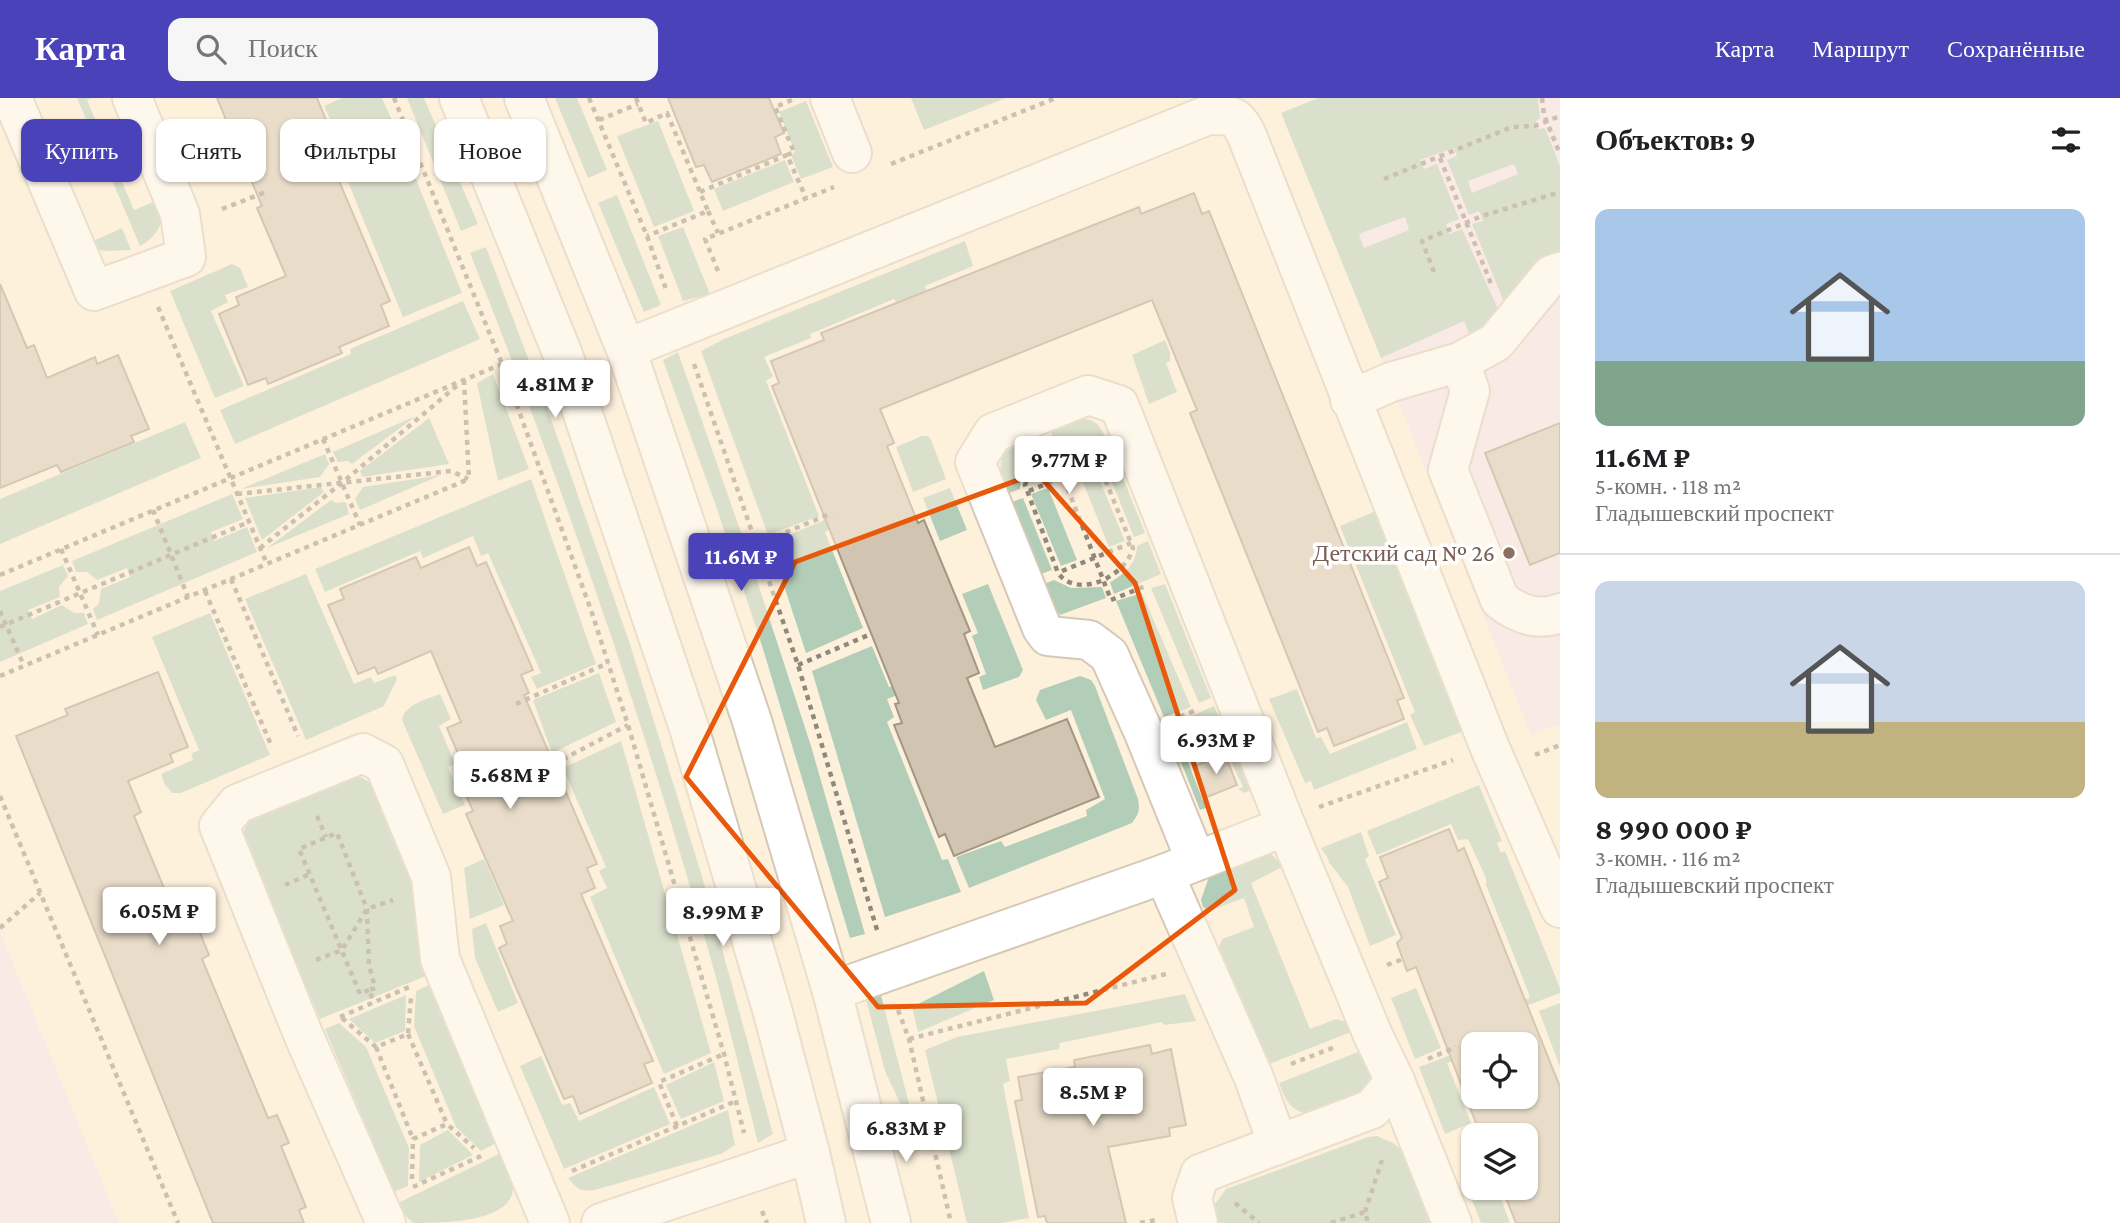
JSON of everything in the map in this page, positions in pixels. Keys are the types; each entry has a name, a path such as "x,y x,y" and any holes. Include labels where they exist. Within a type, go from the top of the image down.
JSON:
{"street":[{"path":"12,98 94,291 186,257 180,214 132,98"},
{"path":"459,98 571,379 690,728 772,1009 826,1223"},
{"path":"524,98 626,349 752,721 832,991 891,1223"},
{"path":"830,98 852,153"},
{"path":"626,349 1208,115 1233,116 1241,123 1247,136 1490,748 1560,908"},
{"path":"1350,400 1391,382 1460,362 1496,342 1551,275 1560,272"},
{"path":"1460,362 1471,391 1448,470 1500,600 1514,611 1536,618 1560,613"},
{"path":"1278,1145 1180,868 1144,733 1109,655 1089,640 1048,636 1042,628 1042,580 975,462 993,433 1045,432 1088,395 1119,405 1286,826 1372,1033 1406,1072 1452,1223"},
{"path":"382,1213 303,1034 219,826 237,804 363,753 384,764 431,877 440,959 551,1223"},
{"path":"832,991 1180,868 1286,826"},
{"path":"1198,1223 1192,1198 1200,1174 1372,1110 1406,1072"},
{"path":"601,1223 810,1153"}],"path":[{"path":"394,98 404,119"},
{"path":"589,98 647,236 671,303"},
{"path":"700,192 794,152 775,107 797,98"},
{"path":"1542,98 1546,121 1560,154"},
{"path":"599,120 637,101 646,123 667,113 718,233"},
{"path":"1384,179 1512,127 1535,126 1560,116"},
{"path":"787,155 806,198"},
{"path":"420,157 502,364 608,663 724,1054 746,1140"},
{"path":"1440,158 1503,312 1511,324"},
{"path":"222,209 265,192"},
{"path":"1434,272 1422,241 1466,222 1560,192"},
{"path":"647,236 708,211"},
{"path":"157,305 267,564"},
{"path":"690,353 798,665 877,930"},
{"path":"0,575 502,364"},
{"path":"464,380 469,479"},
{"path":"260,548 464,380"},
{"path":"1042,580 1091,584 1104,580 1114,576 1130,558 1133,548 1096,457 1045,432"},
{"path":"1045,432 1111,600"},
{"path":"1042,580 1025,485 1045,432"},
{"path":"323,439 360,525"},
{"path":"1026,492 1134,448"},
{"path":"236,494 451,471 469,479"},
{"path":"0,676 469,479"},
{"path":"153,510 188,597"},
{"path":"758,544 832,513"},
{"path":"3,625 249,522"},
{"path":"1042,580 1167,528"},
{"path":"61,549 98,635"},
{"path":"1100,605 1184,569"},
{"path":"231,579 302,746"},
{"path":"205,591 277,758"},
{"path":"0,611 3,625 24,666"},
{"path":"798,665 871,634"},
{"path":"516,704 608,663"},
{"path":"1144,733 1233,694"},
{"path":"554,764 628,725"},
{"path":"1286,826 1309,810 1490,748"},
{"path":"0,796 178,1223"},
{"path":"337,833 367,909 369,965 375,988 360,994 299,849 337,833"},
{"path":"0,928 40,893"},
{"path":"279,975 342,950 367,909"},
{"path":"1379,968 1403,958"},
{"path":"909,1039 1168,973"},
{"path":"303,1034 411,986 408,1034 447,1124 482,1155 412,1187 382,1213"},
{"path":"369,990 374,1003"},
{"path":"897,1007 909,1039 951,1223"},
{"path":"341,1017 376,1048 413,1139 412,1187"},
{"path":"1254,1079 1372,1033"},
{"path":"376,1048 408,1034"},
{"path":"1406,1072 1456,1048"},
{"path":"677,1126 659,1082 724,1054"},
{"path":"561,1175 736,1101"},
{"path":"413,1139 447,1124"},
{"path":"1331,1223 1365,1212 1368,1223"}],"highlighted area":[{"path":"1037,473 1135,583 1235,890 1086,1003 878,1007 686,777 795,562"}],"shaded area":[{"name":"Детский сад № 26","path":"1428,98 1560,98 1560,724 1531,735 1298,150"},
{"path":"0,932 119,1223 0,1223"}],"green space":[{"path":"77,98 92,98 87,100 95,119 86,119"},
{"path":"342,98 382,98 391,119 330,119 324,106"},
{"path":"407,98 424,98 434,121 434,164 420,130 420,119 416,119"},
{"path":"555,98 577,98 607,170 588,178"},
{"path":"911,98 1006,98 924,130"},
{"path":"1318,98 1538,98 1538,129 1545,128 1560,166 1560,256 1506,307 1472,224 1483,221 1479,211 1469,215 1447,160 1457,156 1454,148 1420,160 1424,169 1437,164 1459,219 1446,224 1449,234 1462,229 1502,318 1469,333 1464,321 1381,358 1281,113","holes":["1514,164 1518,174 1472,193 1468,181","1405,217 1409,230 1364,248 1359,234"]},
{"path":"806,101 833,167 801,179 791,155 795,152 779,112"},
{"path":"658,121 694,211 654,227 617,136"},
{"path":"785,160 794,182 723,211 714,189"},
{"path":"113,182 122,182 134,210 163,198 160,226 147,242 140,246"},
{"path":"348,182 417,182 462,293 403,317"},
{"path":"441,182 460,182 478,224 461,231"},
{"path":"617,195 661,305 644,312 598,203"},
{"path":"683,227 710,294 683,301 658,236"},
{"path":"122,228 131,250 105,251 92,248 91,242"},
{"path":"965,241 973,266 925,286 928,295 900,308 894,299 810,334 811,338 764,357 773,376 766,381 819,516 768,535 701,351 724,339"},
{"path":"486,247 551,419 629,641 701,873 773,1134 758,1143 689,882 632,700 571,520 470,253"},
{"path":"232,264 240,268 248,287 225,295 228,302 211,311 244,386 215,398 170,291"},
{"path":"463,301 480,339 235,444 220,410 351,354 350,349"},
{"path":"1165,340 1170,352 1170,361 1166,363 1177,392 1149,404 1132,355"},
{"path":"678,352 811,746 865,934 850,938 763,649 716,506 663,360"},
{"path":"493,374 529,469 498,481 477,383"},
{"path":"416,416 352,464 348,461 338,462 333,452"},
{"path":"429,418 449,464 362,477 360,471"},
{"path":"1084,419 1099,426 1111,453 1101,456 1079,446 1055,444 1051,431"},
{"path":"185,422 201,458 0,544 0,499"},
{"path":"928,436 931,440 946,479 913,492 896,447"},
{"path":"1042,436 1047,447 1028,465 1020,489 1009,493 1000,471 1002,455"},
{"path":"325,454 329,464 320,477 241,489"},
{"path":"1116,460 1145,533 1134,537 1105,465"},
{"path":"1095,469 1125,541 1109,547 1080,475"},
{"path":"441,475 360,510 355,499 363,487"},
{"path":"531,479 596,664 537,689 531,677 541,673 488,553 481,556 473,536 423,558 420,551 325,592 315,569"},
{"path":"321,487 324,492 262,540 245,498"},
{"path":"950,488 967,530 940,541 923,498"},
{"path":"1048,488 1077,560 1061,566 1031,494"},
{"path":"232,494 243,519 211,532 214,541 247,527 257,552 97,620 93,609 99,603 101,589 130,577 127,568 97,580 87,572 76,572 72,561"},
{"path":"1023,498 1052,570 1041,574 1012,502"},
{"path":"331,500 336,503 346,502 349,514 267,548"},
{"path":"1376,511 1464,731 1424,746 1410,715 1415,712 1340,526"},
{"path":"829,518 833,527 825,532 863,628 806,653 770,543"},
{"path":"1148,541 1161,574 1114,594 1110,582 1129,568 1135,558 1137,546"},
{"path":"63,565 68,576 59,587 60,597 28,610 32,619 62,605 74,613 84,613 88,624 0,662 0,591"},
{"path":"306,574 354,684 371,677 374,683 395,675 397,679 384,706 306,740 245,599"},
{"path":"1054,580 1071,588 1102,587 1106,598 1060,615 1044,584"},
{"path":"988,584 1023,670 1019,677 983,690 979,677 986,674 972,636 978,633 962,594"},
{"path":"1165,584 1211,698 1199,703 1151,588"},
{"path":"1142,593 1191,707 1164,717 1116,601"},
{"path":"210,613 270,755 181,793 172,793 161,774 193,760 191,754 199,750 152,637"},
{"path":"872,646 889,687 896,686 900,694 887,699 894,717 887,722 942,860 948,859 961,892 885,917 812,671"},
{"path":"599,673 616,722 552,753 533,700"},
{"path":"1080,676 1091,680 1095,686 1138,799 1136,817 1132,823 969,888 956,857 1001,841 1005,847 1087,816 1086,810 1105,799 1071,710 1046,720 1036,700 1040,690"},
{"path":"1297,689 1316,738 1321,737 1330,754 1407,722 1417,749 1314,790 1311,781 1305,783 1269,699"},
{"path":"440,694 451,719 439,726 455,764 448,767 465,805 443,814 402,720 412,706"},
{"path":"1214,706 1250,790 1245,793 1238,789 1243,787 1224,746 1188,762 1203,801 1207,802 1206,808 1200,810 1167,727"},
{"path":"621,741 711,1053 664,1074 590,897 607,888 599,871 606,867 563,768"},
{"path":"350,777 360,777 371,783 415,887 421,955 426,976 320,1019 244,840 244,830 250,820"},
{"path":"1479,785 1502,841 1497,843 1501,853 1505,851 1560,988 1560,993 1526,1006 1524,1001 1529,998 1529,994 1486,885 1486,878 1468,839 1458,840 1451,824 1377,855 1367,831"},
{"path":"1361,832 1369,856 1365,859 1396,935 1370,946 1348,887 1321,848"},
{"path":"1257,851 1270,853 1284,866 1251,883 1310,1029 1336,1019 1347,1022 1351,1032 1267,1065 1219,947 1222,939 1254,927 1244,898 1209,911 1203,907 1201,900 1210,874"},
{"path":"484,859 504,905 470,919 464,868"},
{"path":"486,923 518,1003 498,1012 475,958 472,929"},
{"path":"984,971 994,1000 918,1032 912,1007"},
{"path":"429,985 496,1143 481,1151 456,1127 414,1026 416,991"},
{"path":"879,988 920,1146 885,1071 865,996"},
{"path":"1416,988 1441,1048 1415,1059 1391,998"},
{"path":"1185,994 1196,1021 1164,1025 1162,1022 1060,1043 1059,1049 1006,1059 1010,1081 1003,1084 1029,1218 1001,1223 967,1223 925,1050 957,1037"},
{"path":"406,995 405,1031 375,1043 349,1019"},
{"path":"1560,1003 1560,1067 1539,1011"},
{"path":"339,1023 366,1047 409,1148 408,1186 394,1192 325,1029"},
{"path":"1363,1050 1371,1074 1364,1092 1312,1114 1299,1111 1287,1100 1279,1083"},
{"path":"1451,1055 1454,1061 1447,1063 1461,1098 1461,1109 1465,1109 1471,1123 1461,1123 1461,1127 1445,1134 1419,1067"},
{"path":"541,1056 562,1105 570,1103 579,1121 654,1087 670,1124 564,1169 520,1066"},
{"path":"714,1062 724,1101 681,1119 666,1085"},
{"path":"728,1110 735,1145 721,1154 595,1190 580,1189 568,1178"},
{"path":"448,1130 473,1155 419,1182 420,1145"},
{"path":"1377,1136 1401,1149 1431,1223 1217,1223 1215,1204 1226,1189"},
{"path":"501,1153 511,1176 513,1189 509,1200 488,1215 456,1221 413,1223 398,1203"},
{"path":"1472,1200 1501,1200 1510,1223 1481,1223"}],"building":[{"path":"217,98 317,98 326,119 280,119 280,182 339,182 390,301 381,305 389,326 339,347 342,353 268,384 266,378 248,385 219,314 239,305 236,297 286,276 257,208 262,206 252,182 266,182 266,119 226,119"},
{"path":"668,98 769,98 784,133 775,137 781,154 712,182 704,165 696,167"},
{"path":"1194,193 1202,214 1209,211 1404,698 1397,700 1404,719 1334,746 1327,728 1318,732 1190,413 1197,410 1152,300 880,409 894,443 887,446 918,523 924,520 970,631 964,634 979,673 967,678 995,747 1067,719 1099,797 954,856 945,834 939,837 894,725 902,723 895,704 899,703 772,386 779,383 771,361 824,340 821,333 894,304 1139,207 1141,214"},
{"path":"0,284 27,348 34,345 47,378 95,357 97,364 118,355 149,429 131,436 134,442 61,472 57,465 0,488"},
{"path":"1560,423 1560,553 1530,565 1485,453"},
{"path":"469,547 477,566 486,562 533,670 521,675 529,693 524,695 597,864 587,868 595,888 581,894 653,1061 644,1064 652,1083 580,1114 573,1096 564,1099 499,948 507,944 500,926 513,921 466,814 473,811 457,774 465,770 447,728 461,722 431,651 378,674 375,667 358,674 328,605 344,599 340,589 416,557 421,568"},
{"path":"158,672 188,747 170,754 173,762 128,781 141,812 134,816 166,893 174,890 190,930 198,928 209,955 202,959 268,1118 277,1115 289,1143 281,1146 306,1207 299,1210 304,1223 213,1223 16,736 68,715 65,709"},
{"path":"1225,754 1237,785 1207,797 1195,766"},
{"path":"1449,829 1458,851 1464,848 1538,1032 1461,1032 1461,1084 1416,967 1407,971 1397,943 1402,938 1379,882 1388,878 1380,857"},
{"path":"1538,1032 1560,1087 1560,1223 1516,1223 1507,1200 1538,1200 1538,1123 1476,1123 1471,1109 1538,1109"},
{"path":"1150,1045 1152,1054 1171,1049 1186,1125 1169,1128 1170,1136 1108,1147 1126,1223 1047,1223 1045,1216 1038,1217 1015,1101 1022,1100 1018,1077 1075,1067 1074,1060"}],"place":[{"name":"Детский сад № 26","path":"1509,553"}]}
